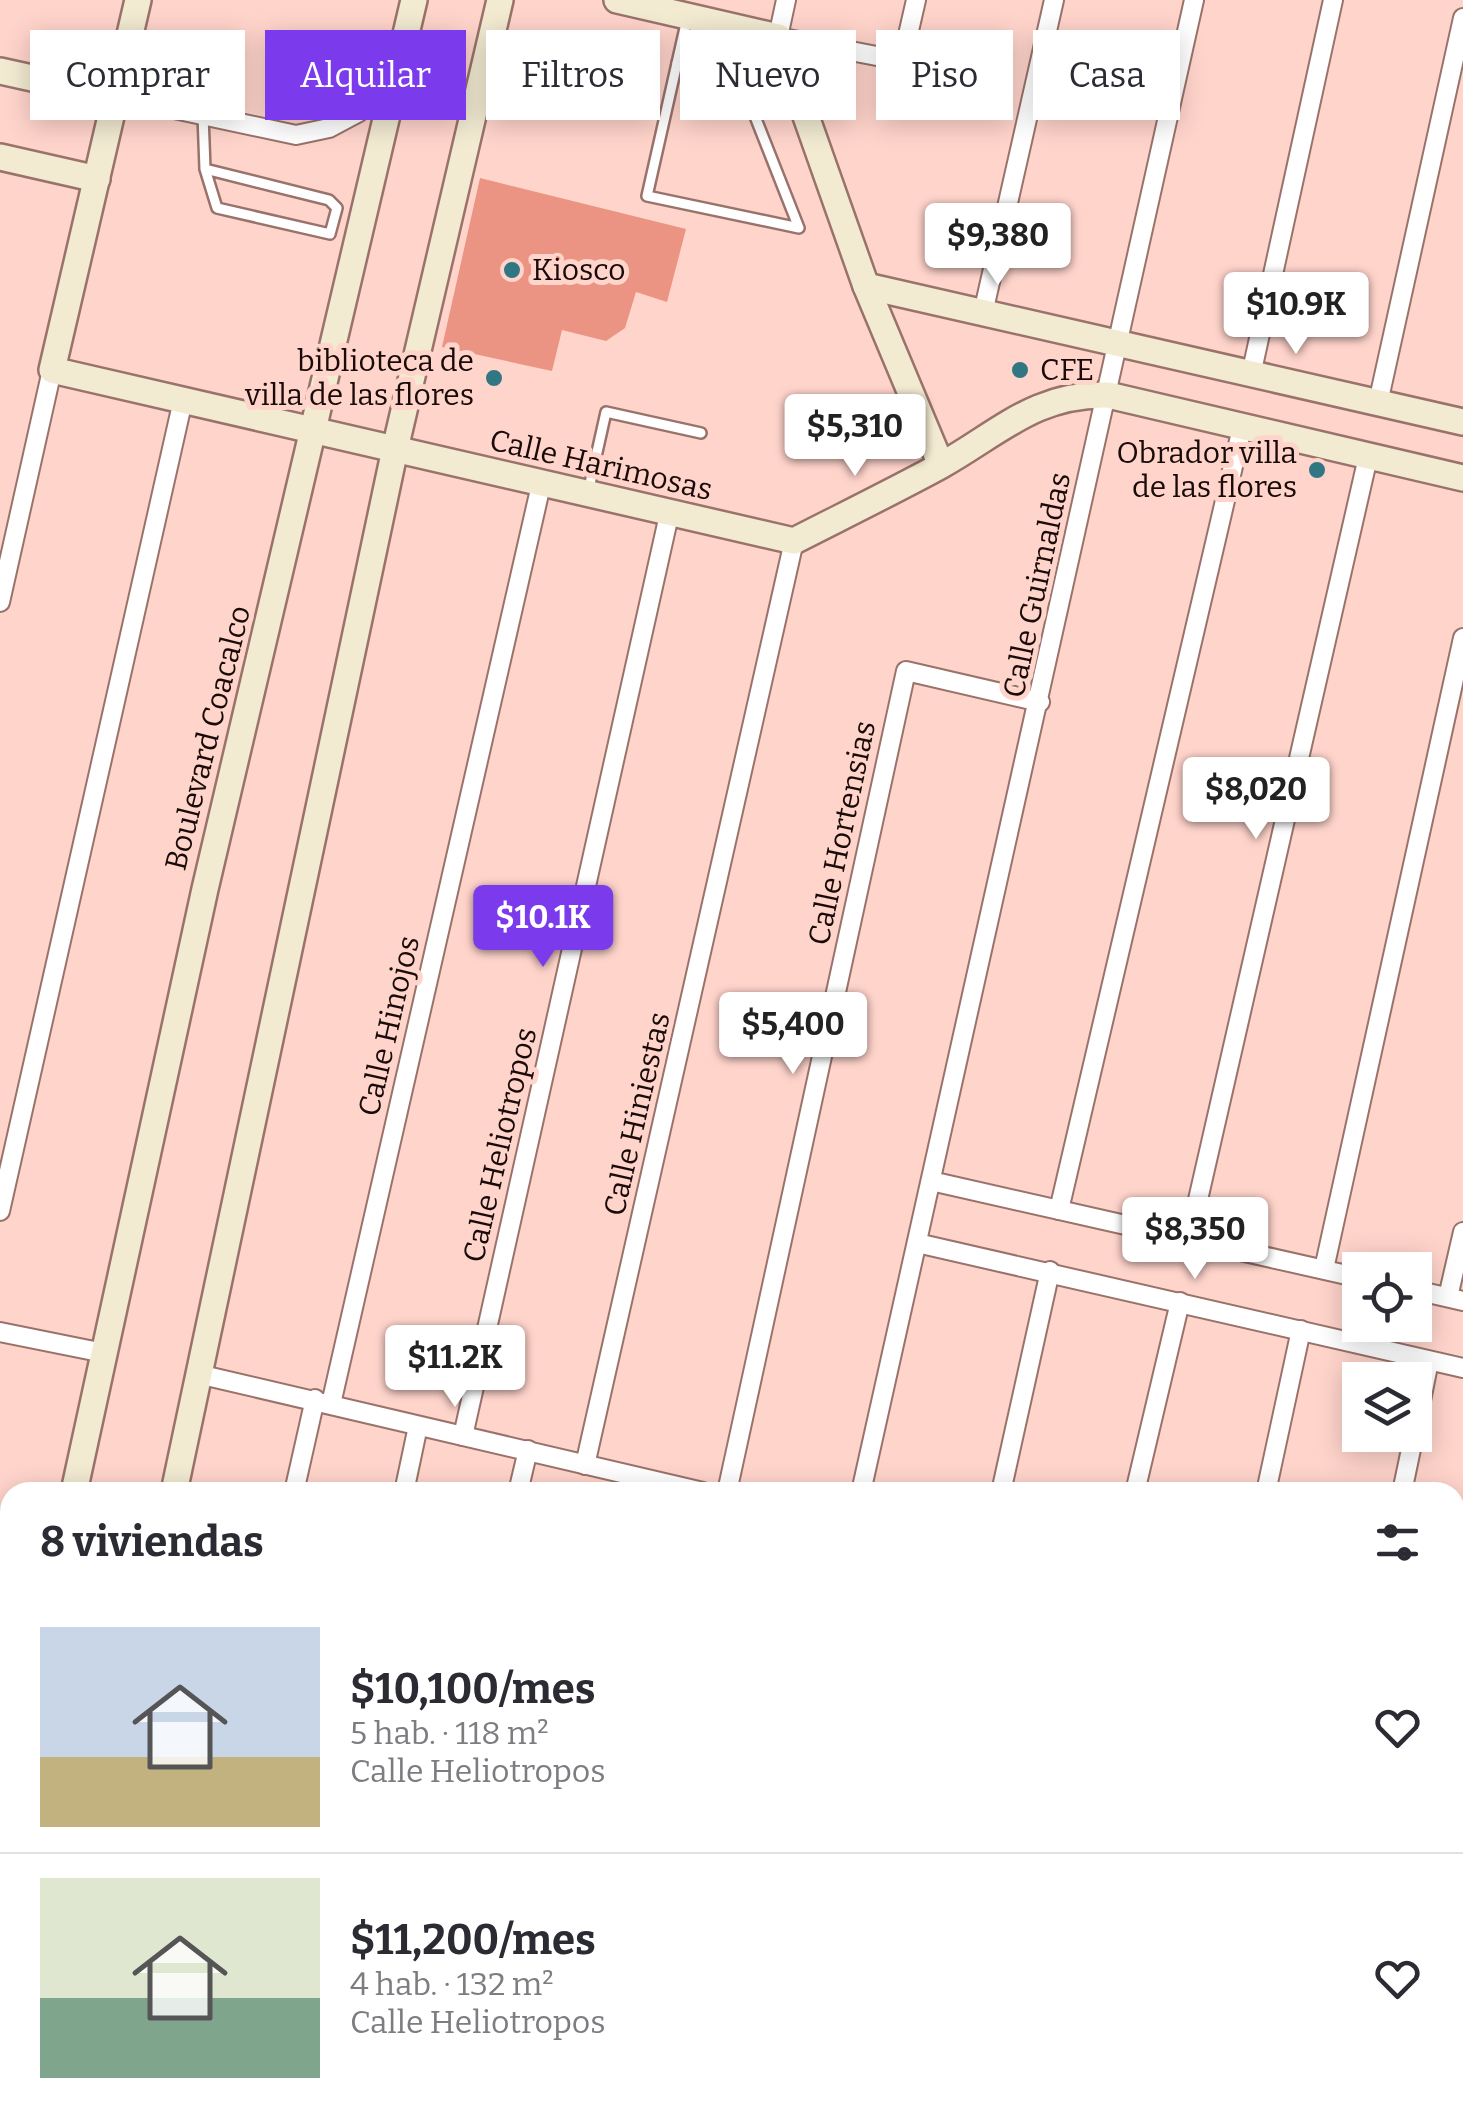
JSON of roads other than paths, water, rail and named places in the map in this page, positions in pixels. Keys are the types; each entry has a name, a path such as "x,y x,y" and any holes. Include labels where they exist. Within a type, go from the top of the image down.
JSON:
{"street":[{"path":"132,30 138,0"},
{"name":"Boulevard Coacalco","path":"406,30 414,0"},
{"path":"176,1482 396,449 500,0"},
{"path":"617,0 646,3 750,30"},
{"path":"779,30 786,0"},
{"path":"856,52 898,57 905,48 916,0"},
{"path":"982,313 1054,0"},
{"name":"Calle Guirnaldas","path":"863,1482 1194,0"},
{"path":"1251,375 1332,0"},
{"path":"1378,403 1463,18"},
{"path":"0,71 30,77"},
{"path":"0,602 112,120"},
{"path":"225,120 296,136 329,128 341,120"},
{"name":"Boulevard Coacalco","path":"76,1482 205,890 384,120"},
{"path":"808,120 866,286 941,465"},
{"path":"0,157 97,178"},
{"path":"866,286 1463,422"},
{"name":"Calle Harimosas","path":"52,370 794,542"},
{"path":"794,542 941,465 1040,404 1072,394 1108,395 1463,478"},
{"path":"0,1211 183,400"},
{"path":"1059,1210 1242,428"},
{"path":"1189,1239 1368,457"},
{"name":"Calle Hinojos","path":"297,1482 323,1401 541,485"},
{"name":"Calle Heliotropos","path":"463,1436 669,515"},
{"name":"Calle Hiniestas","path":"586,1464 794,542"},
{"path":"1324,1270 1463,638"},
{"name":"Calle Hortensias","path":"728,1482 906,672 1040,702"},
{"path":"931,1181 1342,1274"},
{"path":"1456,1299 1463,1232"},
{"path":"917,1244 1050,1271 1463,1368"},
{"path":"1002,1482 1050,1271"},
{"path":"1137,1482 1180,1302"},
{"path":"1268,1482 1301,1330"},
{"path":"0,1332 104,1353"},
{"path":"198,1374 586,1464 625,1482"},
{"path":"406,1482 418,1426"},
{"path":"520,1482 528,1450"},
{"path":"1404,1482 1410,1452"}],"lane":[{"path":"688,16 646,196 799,228 756,120"},
{"path":"718,23 721,30"},
{"path":"203,120 205,169 217,208 330,234 334,229 338,208 329,200 205,169"},
{"path":"588,496 606,412 701,434"}],"place":[{"name":"Kiosco","path":"512,270"},
{"name":"CFE","path":"1020,370"},
{"name":"biblioteca de villa de las flores","path":"494,378"},
{"name":"Obrador villa de las flores","path":"1317,470"}]}
